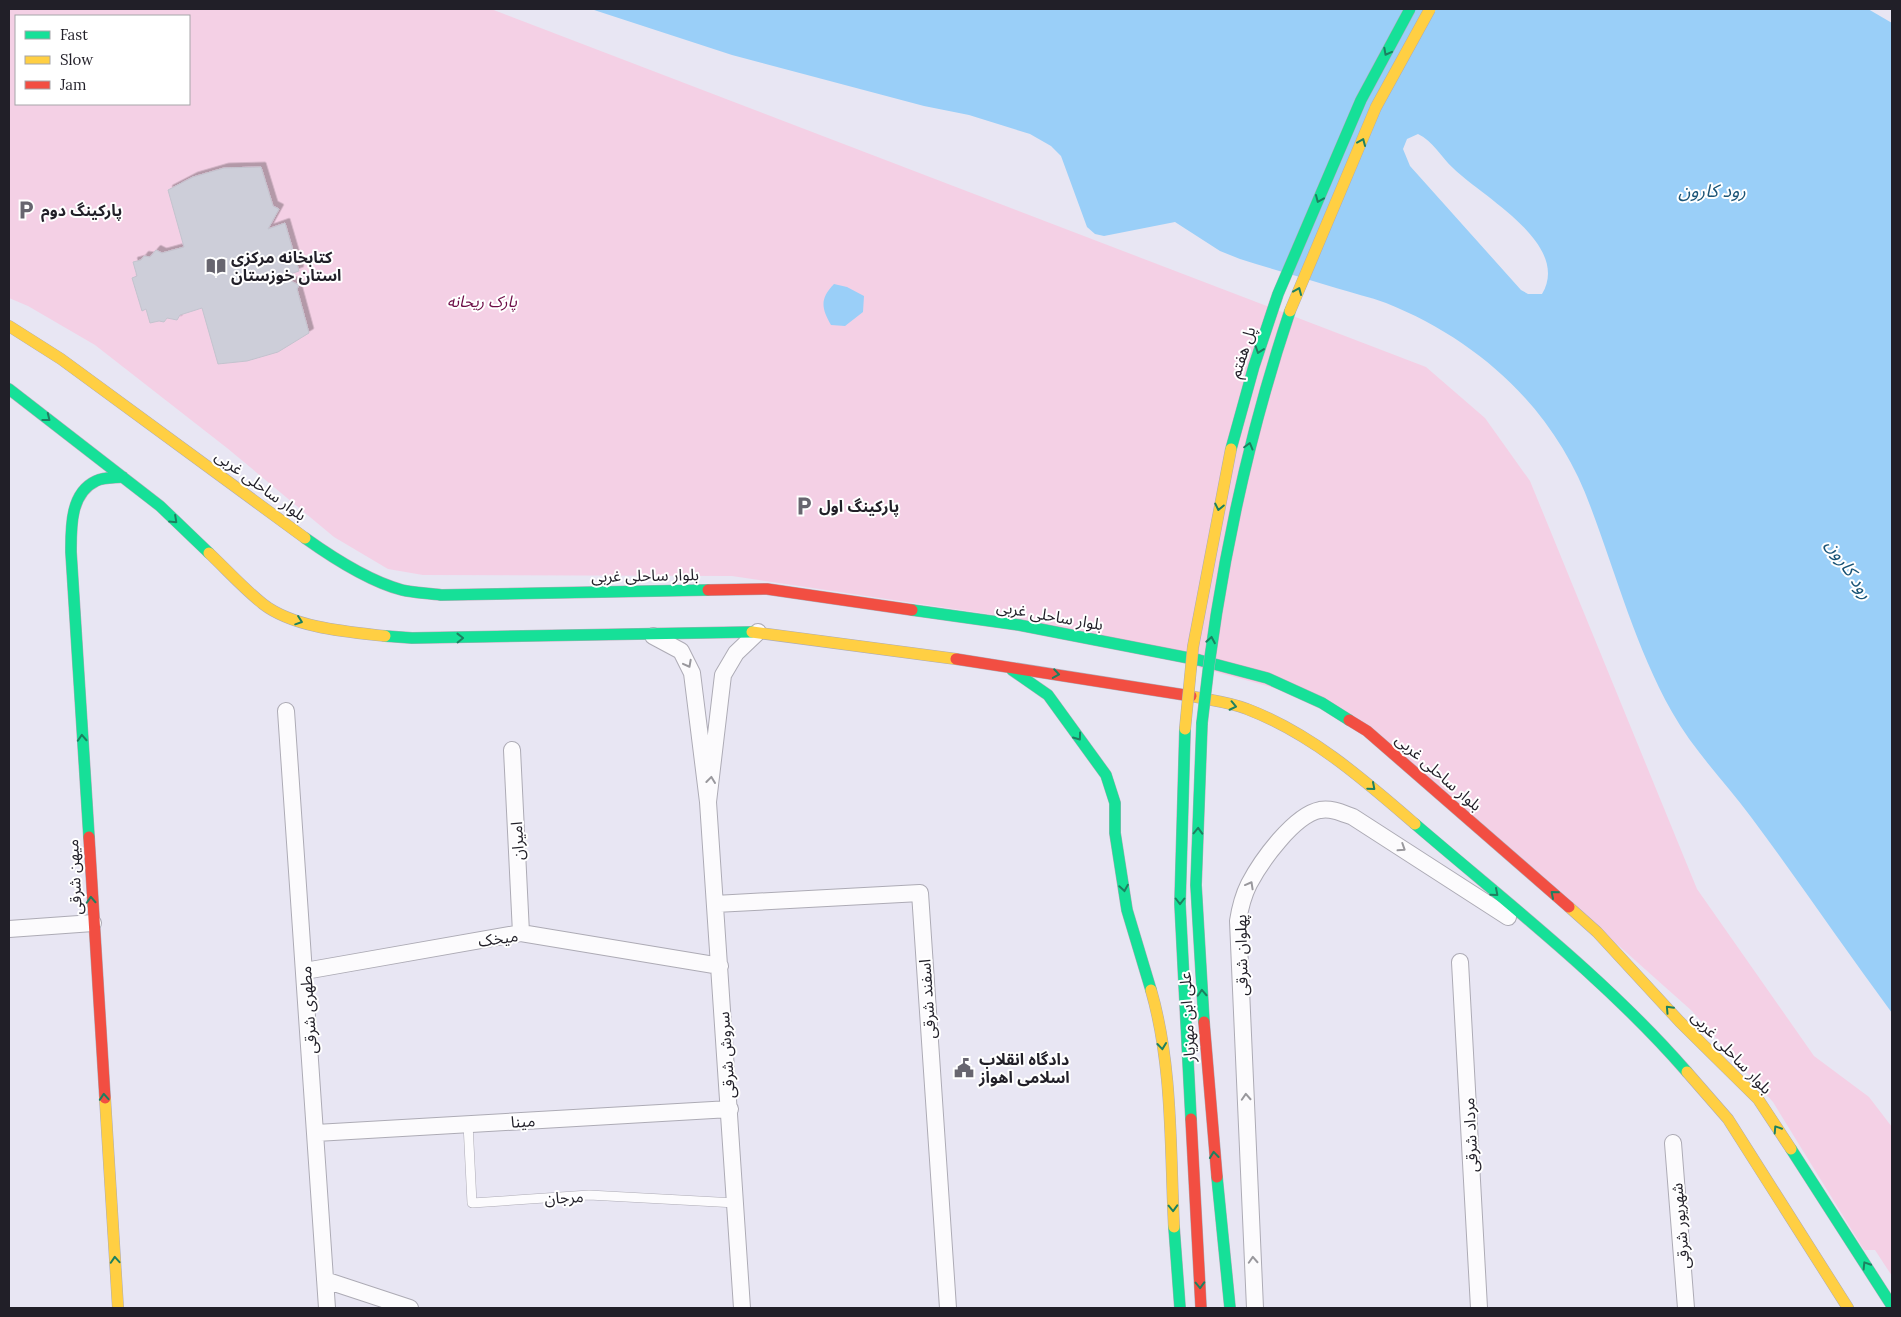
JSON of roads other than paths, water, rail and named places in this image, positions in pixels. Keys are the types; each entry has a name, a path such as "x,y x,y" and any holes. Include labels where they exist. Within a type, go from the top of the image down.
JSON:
{"main road":[{"name":"پل هفتم","path":"1200,1308 1180,904 1185,729 1193,647 1214,530 1232,446 1254,366 1278,294 1361,100 1410,9"},
{"name":"پل هفتم","path":"1202,723 1210,650 1230,533 1248,450 1270,371 1294,300 1376,107 1430,9"},
{"name":"بلوار ساحلی غربی","path":"9,326 61,359 322,550 370,577 402,590 441,596 767,589 1019,624 1199,660 1267,678 1322,702 1367,731 1597,932 1680,1022 1758,1099 1892,1306"},
{"path":"9,388 160,506 264,605 286,616 330,631 412,638 758,632 1008,666 1186,695 1246,708 1299,734 1340,760 1572,959 1655,1035 1728,1119 1848,1308"},
{"name":"میهن شرقی","path":"118,1308 93,923 72,561 71,514 86,486 97,480 123,477"},
{"path":"1008,666 1048,695 1106,775 1115,803 1115,833 1127,910 1160,1021 1168,1096 1175,1257 1180,1308"},
{"name":"علی ابن مهزیار","path":"1202,723 1196,885 1207,1082 1230,1308"}],"street":[{"path":"9,408 31,406"},
{"path":"708,802 723,675 736,653 758,632"},
{"path":"651,634 681,651 692,673 708,802"},
{"name":"مطهری شرقی","path":"286,711 327,1308"},
{"name":"امیران","path":"512,750 521,933"},
{"name":"سروش شرقی","path":"708,802 742,1308"},
{"name":"پهلوان شرقی","path":"1255,1308 1238,921 1241,903 1249,883 1290,828 1305,816 1319,810 1334,810 1353,817 1572,959"},
{"name":"اسفند شرقی","path":"716,904 920,893 948,1308"},
{"path":"9,929 93,923"},
{"name":"میخک","path":"305,971 521,933 720,966"},
{"name":"مرداد شرقی","path":"1460,962 1479,1308"},
{"name":"مینا","path":"316,1133 730,1109"},
{"name":"شهریور شرقی","path":"1673,1143 1686,1308"},
{"path":"1827,1276 1837,1308"},
{"path":"325,1280 410,1308"}],"lane":[{"name":"مرجان","path":"468,1124 472,1203 589,1195 736,1203"}],"water":[{"name":"رود کارون","path":"591,9 1868,9 1892,23 1892,1013 1769,841 1700,753 1672,712 1637,638 1591,508 1576,473 1558,440 1536,411 1511,383 1483,359 1453,337 1421,319 1386,303 1240,259 1220,251 1175,222 1104,236 1095,234 1087,227 1061,156 1051,146 1030,134 969,115 924,106 732,55","holes":["1418,134 1433,145 1453,168 1501,207 1534,240 1545,257 1548,275 1542,294 1528,294 1521,290 1410,166 1403,149 1407,139"]},
{"path":"834,284 847,287 864,296 863,312 845,326 831,325 825,313 824,299"}],"place":[{"name":"پارکینگ دوم","path":"26,210"},
{"name":"کتابخانه مرکزی استان خوزستان","path":"216,266"},
{"name":"پارکینگ اول","path":"804,506"},
{"name":"دادگاه انقلاب اسلامی اهواز","path":"964,1068"}],"park label":[{"name":"پارک ریحانه","path":"482,301"}]}
